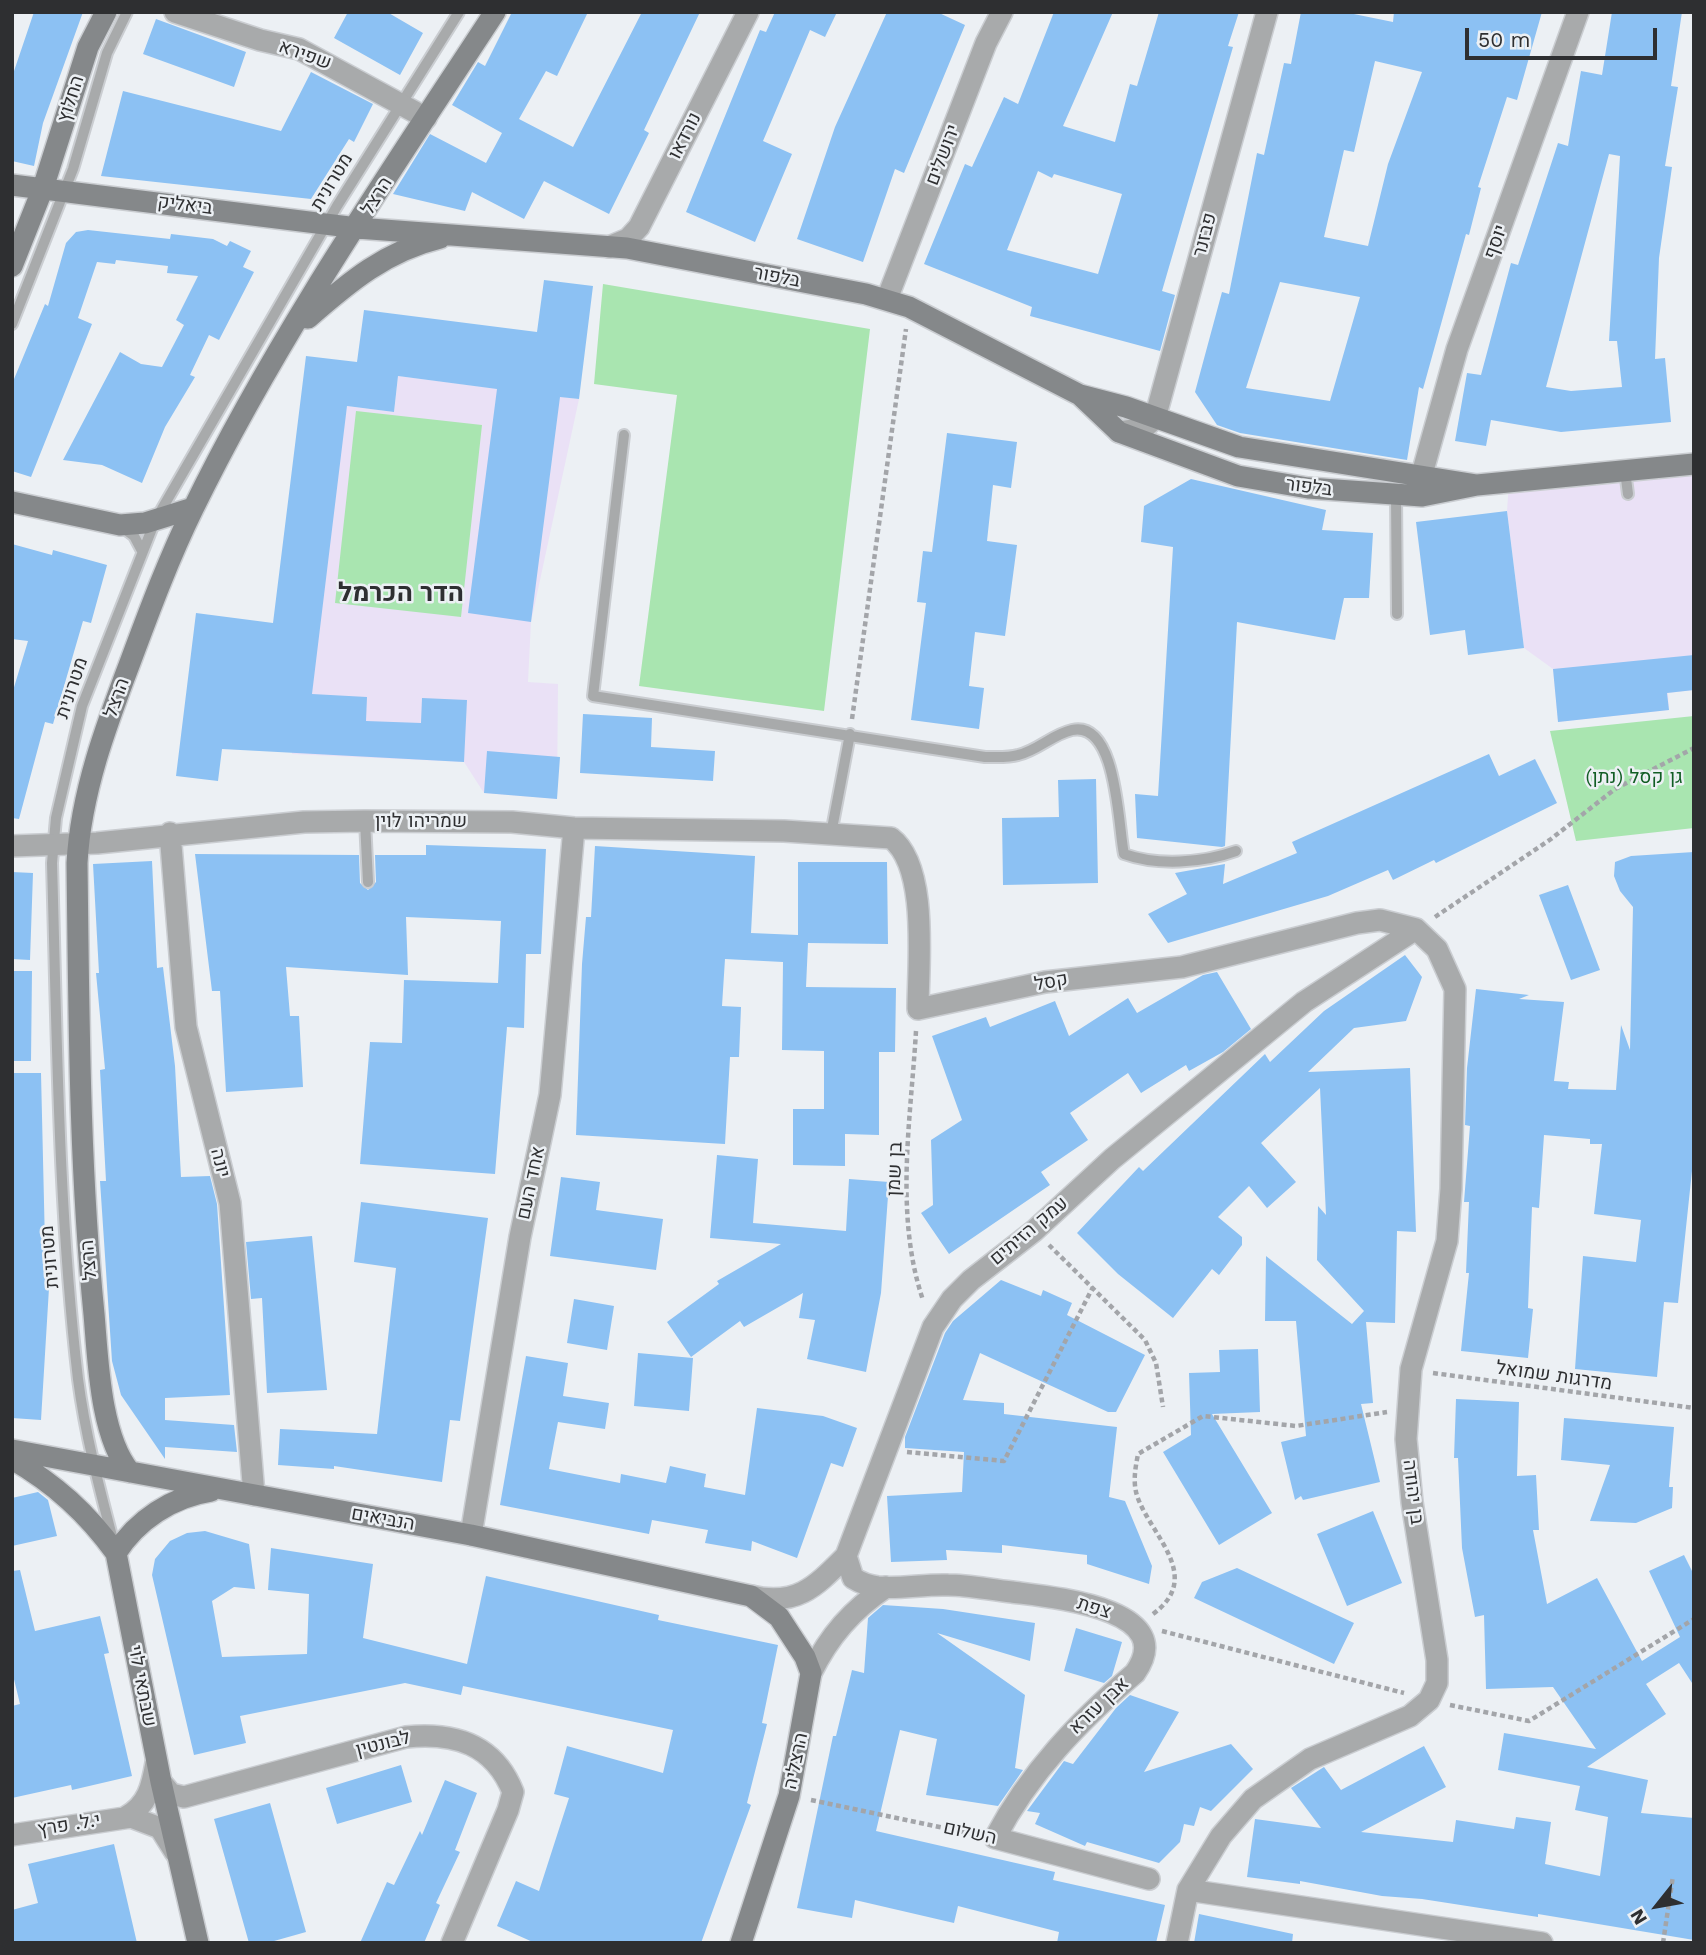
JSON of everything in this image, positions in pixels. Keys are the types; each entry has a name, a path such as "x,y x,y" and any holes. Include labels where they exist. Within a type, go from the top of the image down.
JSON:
{"street":[{"name":"שפירא","path":"175,12 239,34 299,49 401,102 426,118"},
{"name":"הרצל","path":"130,1472 112,1435 100,1377 85,1223 78,843 80,819 107,723 153,602 193,508 287,339 495,12"},
{"name":"נורדאו","path":"609,247 628,239 639,227 748,12"},
{"name":"ירושלים","path":"887,299 986,43 1002,12"},
{"name":"פבזנר","path":"1155,418 1267,12"},
{"name":"יוסף","path":"1422,474 1457,349 1578,12"},
{"name":"החלוץ","path":"12,267 43,188 100,17"},
{"name":"ביאליק","path":"12,185 357,228"},
{"name":"בלפור","path":"357,228 609,247 887,299 909,307 1080,395 1239,447 1422,474 1477,485"},
{"name":"בלפור","path":"287,339 340,289 373,264 412,247 453,234"},
{"name":"בלפור","path":"1080,395 1119,432 1238,476 1308,488 1422,495 1477,485 1694,464"},
{"path":"1119,432 1144,428 1155,418"},
{"path":"12,502 120,525 155,521 193,508"},
{"name":"שמריהו לוין","path":"12,846 78,843 304,822 365,821 512,822 574,828 831,834"},
{"name":"אחד העם","path":"471,1535 520,1237 550,1095 574,828"},
{"name":"יונה","path":"170,833 186,1027 230,1203 254,1495"},
{"path":"831,834 891,838 901,846 915,889 918,1009"},
{"name":"קסל","path":"918,1009 1045,982 1161,971 1357,923 1380,920 1416,929"},
{"name":"עמק הזיתים","path":"751,1596 778,1600 802,1594 846,1556 933,1327 952,1299 971,1280 1034,1231 1112,1159 1304,1002 1416,929"},
{"name":"בן יהודה","path":"1416,929 1437,949 1447,966 1455,989 1447,1241 1411,1369 1406,1439 1412,1502 1437,1660 1437,1683 1429,1700"},
{"name":"הנביאים","path":"12,1450 471,1535 751,1596"},
{"path":"12,1459 67,1496 94,1522 116,1553 130,1531 157,1512 184,1498 220,1490"},
{"name":"שבתאי לוי","path":"116,1553 157,1760 198,1943"},
{"name":"צפת","path":"846,1556 853,1578 861,1583 886,1587 950,1585 1075,1601 1113,1613 1134,1624"},
{"path":"811,1673 821,1652 840,1625 886,1587"},
{"path":"751,1596 779,1617 805,1657 811,1673"},
{"name":"אבן עזרא","path":"995,1838 1019,1796 1060,1743 1135,1674 1144,1660 1145,1646 1141,1633 1134,1624"},
{"name":"הרצליה","path":"741,1943 789,1796 811,1673"},
{"path":"1177,1943 1188,1890 1222,1836 1252,1799 1310,1759 1410,1716 1429,1700"},
{"name":"לבונטין","path":"162,1782 171,1794 184,1797 406,1737 430,1734 456,1739 478,1748 496,1760 513,1792 508,1810 452,1943"},
{"name":"י.ל. פרץ","path":"126,1816 139,1808 148,1795 157,1760"},
{"name":"י.ל. פרץ","path":"12,1835 126,1816 140,1818 160,1828 178,1859"},
{"name":"השלום","path":"995,1838 1149,1879"},
{"path":"1188,1890 1421,1934 1542,1943"}],"lane":[{"path":"12,324 65,190 107,53 127,12"},
{"name":"מטרונית","path":"116,1553 94,1465 78,1380 65,1225 52,844 67,765 82,706 155,521 327,223 459,12"},
{"path":"624,435 593,696 985,757 1019,755 1074,729 1088,732 1102,747 1117,786 1124,854 1144,861 1222,856 1236,851"},
{"path":"1625,471 1628,494"},
{"path":"1396,495 1397,614"},
{"path":"120,525 134,536 142,551"},
{"path":"831,834 850,734"},
{"path":"365,821 368,882"}],"path":[{"path":"850,734 909,307"},
{"path":"1416,929 1551,839 1615,789 1694,748"},
{"name":"בן שמן","path":"918,1009 908,1213 913,1269 933,1327"},
{"path":"1034,1231 1146,1340 1156,1363 1163,1407"},
{"path":"886,1451 1004,1461 1093,1287"},
{"name":"מדרגות שמואל","path":"1411,1369 1694,1408"},
{"path":"1134,1624 1156,1613 1171,1594 1176,1574 1167,1550 1138,1501 1133,1479 1138,1454 1203,1416 1296,1426 1408,1409"},
{"name":"צפת","path":"1134,1624 1259,1654 1295,1666 1429,1700 1529,1721 1694,1619"},
{"name":"השלום","path":"789,1796 995,1838"},
{"path":"1663,1943 1673,1876"}],"shaded area":[{"path":"398,376 579,399 531,622 528,682 558,684 557,799 484,793 464,762 292,754 294,694 347,406 394,412"},
{"path":"1694,463 1694,690 1668,693 1669,710 1558,722 1553,669 1524,648 1507,511 1509,482"}],"green space":[{"path":"603,284 870,329 824,711 639,686 677,395 594,384"},
{"path":"356,411 482,425 461,617 335,603"},
{"name":"גן קסל (נתן)","path":"1694,716 1694,828 1576,841 1550,731"}],"building":[{"path":"34,12 83,12 43,123 34,166 12,161 12,77"},
{"path":"348,12 387,12 423,33 400,75 334,38"},
{"path":"512,12 588,12 557,76 546,71 519,119 573,147 642,12 700,12 644,130 649,133 609,214 544,181 524,219 472,192 465,211 393,194 430,134 486,163 502,133 452,105 478,62 485,66"},
{"path":"775,12 837,12 825,37 810,30 763,141 792,154 755,242 686,212 760,30 766,32"},
{"path":"887,12 937,12 965,25 904,173 895,169 863,262 797,239 835,127"},
{"path":"1054,12 1113,12 1063,126 1115,142 1130,84 1137,86 1159,12 1239,12 1228,46 1233,47 1162,291 1175,295 1160,351 1030,316 1032,307 924,264 965,164 972,167 1004,97 1018,104","holes":["1038,171 1052,178 1054,174 1122,194 1098,274 1007,250"]},
{"path":"1301,12 1344,12 1393,22 1394,12 1542,12 1517,100 1507,97 1478,187 1481,188 1469,235 1466,234 1423,389 1419,387 1407,460 1240,433 1217,425 1195,392 1222,292 1229,294 1257,153 1264,155 1284,63 1291,64","holes":["1375,61 1422,72 1388,164 1368,246 1324,237 1344,150 1354,152","1280,282 1360,297 1330,401 1246,388"]},
{"path":"1612,12 1682,12 1671,86 1678,87 1665,166 1672,167 1659,258 1655,359 1665,358 1671,422 1561,432 1491,420 1486,446 1455,441 1467,373 1481,375 1511,263 1518,265 1558,143 1568,146 1581,71 1602,75","holes":["1609,154 1620,156 1609,341 1617,341 1622,387 1571,391 1546,387"]},
{"path":"156,19 246,52 234,87 143,54"},
{"path":"311,72 373,104 354,142 349,139 311,199 101,176 123,91 281,131"},
{"path":"88,230 170,239 171,234 213,239 227,246 230,241 251,251 243,267 254,272 219,340 209,335 190,375 195,377 165,427 142,483 102,465 63,460 120,352 141,364 162,367 184,325 176,320 198,276 167,273 168,266 116,260 115,264 97,262 78,318 92,324 31,477 12,471 12,384 45,304 48,306 66,243 76,232"},
{"path":"544,280 593,286 579,399 560,397 531,622 468,613 497,389 398,376 394,412 347,406 312,694 367,697 366,721 421,723 422,698 467,700 464,762 222,749 218,781 176,776 196,613 273,623 306,356 357,362 364,310 537,332"},
{"path":"947,433 1017,442 1011,488 993,485 987,541 1017,545 1005,636 975,632 969,686 984,688 979,729 911,720 926,603 917,602 923,551 932,552"},
{"path":"1191,479 1326,510 1322,530 1373,533 1369,598 1344,598 1335,640 1237,622 1225,846 1222,847 1137,838 1135,794 1158,796 1173,547 1141,542 1144,506"},
{"path":"1507,511 1524,648 1468,655 1465,630 1430,635 1416,522"},
{"path":"12,544 52,555 53,550 107,565 91,623 83,621 53,724 45,722 19,819 12,818 12,694 28,641 12,639"},
{"path":"1694,655 1694,690 1667,693 1669,710 1558,722 1553,669"},
{"path":"583,714 652,718 651,747 715,751 713,781 580,773"},
{"path":"487,751 560,757 557,799 484,793"},
{"path":"1489,754 1499,776 1535,759 1557,803 1436,863 1434,860 1393,880 1388,870 1328,896 1168,943 1148,914 1187,894 1175,873 1225,864 1223,884 1297,853 1292,842"},
{"path":"1096,779 1098,883 1003,885 1002,818 1059,817 1058,780"},
{"path":"426,845 546,849 541,954 526,954 524,1028 507,1027 495,1174 360,1164 370,1042 402,1043 404,980 498,983 501,921 406,917 408,975 286,967 290,1016 299,1016 303,1087 226,1092 220,991 212,991 195,854 359,855 360,883 368,890 376,882 375,855 426,855"},
{"path":"595,846 755,856 751,933 798,935 798,862 887,862 888,944 808,943 806,987 896,988 895,1052 879,1052 879,1135 845,1134 845,1166 793,1165 793,1109 824,1109 824,1051 782,1050 783,962 725,959 722,1006 741,1007 739,1057 730,1057 725,1144 576,1135 582,964 586,917 591,917"},
{"path":"1694,852 1694,1152 1678,1303 1664,1302 1657,1377 1575,1369 1583,1256 1636,1262 1641,1220 1594,1214 1602,1144 1590,1144 1590,1139 1544,1135 1539,1208 1532,1207 1528,1308 1533,1309 1528,1358 1461,1351 1469,1273 1466,1273 1469,1202 1464,1202 1470,1126 1465,1125 1467,1068 1476,989 1529,995 1519,999 1564,1002 1554,1081 1569,1082 1568,1089 1616,1090 1621,1025 1630,1050 1633,907 1620,891 1614,876 1615,862 1631,856"},
{"path":"152,861 157,968 163,967 175,1066 181,1177 210,1176 217,1204 230,1395 165,1398 165,1420 234,1425 237,1452 165,1447 165,1459 121,1395 112,1361 100,1181 106,1181 100,1070 105,1069 96,973 99,973 93,864"},
{"path":"12,872 33,873 30,960 12,959"},
{"path":"1568,885 1600,970 1571,980 1539,895"},
{"path":"1405,955 1422,977 1406,1021 1354,1028 1308,1072 1410,1068 1416,1232 1397,1231 1395,1323 1366,1322 1373,1403 1361,1404 1380,1482 1303,1500 1301,1496 1295,1500 1281,1442 1306,1436 1296,1321 1265,1321 1266,1256 1352,1324 1364,1311 1317,1260 1318,1206 1326,1215 1320,1088 1261,1143 1296,1182 1267,1208 1249,1186 1218,1217 1242,1237 1242,1245 1219,1275 1212,1269 1173,1318 1118,1274 1077,1233 1139,1167 1143,1171 1265,1054 1270,1062 1324,1011"},
{"path":"12,971 32,971 31,1061 12,1061"},
{"path":"1217,972 1251,1029 1223,1052 1189,1071 1186,1065 1141,1093 1128,1073 1070,1113 1088,1140 1041,1172 1050,1185 949,1254 921,1213 933,1205 931,1140 962,1120 932,1036 986,1017 990,1027 1055,1001 1069,1036 1128,998 1137,1013 1203,975"},
{"path":"12,1073 41,1073 46,1288 49,1288 41,1420 12,1418"},
{"path":"717,1155 758,1159 753,1223 846,1231 849,1179 889,1182 881,1293 866,1372 807,1359 815,1320 799,1318 803,1293 744,1327 740,1321 691,1357 667,1322 719,1284 717,1281 781,1244 710,1238"},
{"path":"561,1177 600,1182 596,1210 663,1219 656,1270 550,1256"},
{"path":"361,1202 488,1218 460,1421 450,1420 442,1482 334,1466 334,1469 278,1465 280,1429 377,1434 396,1268 354,1262"},
{"path":"312,1236 327,1390 267,1393 262,1298 251,1299 246,1242"},
{"path":"1001,1280 1041,1296 1043,1290 1072,1303 1067,1315 1145,1355 1116,1412 1108,1412 980,1353 963,1400 1004,1403 1004,1414 1117,1427 1109,1497 1125,1501 1152,1566 1149,1584 1087,1564 1087,1555 1002,1545 1002,1553 946,1550 947,1560 891,1562 887,1496 962,1492 964,1452 905,1448 905,1437 945,1333 953,1321"},
{"path":"574,1299 614,1306 607,1350 567,1343"},
{"path":"1258,1349 1260,1412 1212,1414 1272,1513 1219,1545 1163,1452 1191,1435 1189,1373 1220,1372 1219,1350"},
{"path":"638,1353 693,1358 689,1411 634,1406"},
{"path":"526,1356 568,1363 563,1396 609,1403 605,1429 558,1422 549,1469 620,1483 621,1474 666,1483 670,1466 706,1474 704,1487 745,1495 757,1408 823,1416 857,1428 843,1467 831,1463 797,1558 752,1541 751,1551 705,1543 708,1530 652,1520 649,1534 500,1505"},
{"path":"1456,1399 1519,1402 1517,1476 1536,1475 1539,1530 1533,1530 1547,1604 1597,1578 1642,1661 1680,1637 1649,1571 1684,1555 1694,1575 1694,1686 1679,1663 1646,1684 1666,1714 1587,1767 1648,1780 1641,1813 1694,1818 1694,1940 1538,1914 1538,1917 1422,1899 1382,1896 1300,1881 1300,1884 1247,1877 1255,1819 1321,1828 1291,1788 1324,1767 1341,1790 1424,1746 1446,1787 1361,1832 1453,1842 1456,1820 1514,1829 1516,1817 1551,1822 1545,1864 1600,1876 1608,1817 1575,1810 1580,1786 1498,1770 1504,1733 1596,1749 1553,1687 1486,1689 1484,1615 1475,1617 1462,1548 1458,1458 1454,1458"},
{"path":"1564,1418 1674,1427 1669,1487 1673,1487 1672,1508 1636,1523 1590,1521 1610,1465 1561,1460"},
{"path":"38,1492 48,1500 57,1536 12,1546 12,1498"},
{"path":"1373,1511 1402,1583 1347,1606 1317,1534"},
{"path":"205,1531 249,1544 255,1589 234,1587 212,1601 222,1657 307,1654 309,1594 268,1590 271,1548 373,1564 363,1638 467,1664 486,1576 659,1615 658,1620 778,1645 762,1723 767,1724 747,1803 751,1805 701,1943 535,1943 497,1926 516,1881 539,1891 569,1798 554,1794 567,1746 663,1773 673,1730 463,1686 461,1695 405,1683 240,1716 246,1743 194,1755 152,1575 155,1559 170,1541 187,1533"},
{"path":"1237,1568 1354,1623 1334,1664 1194,1598 1202,1582"},
{"path":"20,1570 35,1631 100,1616 109,1653 104,1654 132,1776 72,1790 71,1785 12,1798 12,1706 20,1704 12,1671 12,1571"},
{"path":"883,1605 943,1609 1035,1623 1030,1661 937,1633 1025,1695 1015,1768 1023,1770 998,1806 926,1795 937,1739 900,1730 876,1831 1055,1872 1053,1880 1165,1905 1156,1943 1057,1943 1059,1932 958,1906 954,1923 855,1900 852,1918 797,1908 833,1736 836,1736 852,1670 864,1673 868,1618"},
{"path":"1076,1628 1122,1642 1112,1676 1104,1683 1064,1671"},
{"path":"1130,1695 1179,1712 1144,1772 1231,1744 1253,1769 1211,1811 1200,1807 1194,1826 1184,1824 1180,1842 1159,1863 1087,1842 1085,1846 1035,1824 1040,1813 1027,1811 1064,1761 1073,1764 1116,1708"},
{"path":"401,1765 412,1802 337,1824 326,1788"},
{"path":"445,1780 477,1793 455,1850 460,1852 436,1903 440,1905 424,1943 360,1943 387,1882 394,1885 420,1831 422,1835"},
{"path":"270,1803 306,1932 267,1943 249,1943 214,1819"},
{"path":"114,1844 137,1943 12,1943 12,1910 38,1903 28,1864"},
{"path":"1199,1914 1293,1934 1292,1943 1194,1943"}],"district":[{"name":"הדר הכרמל","path":"401,593"}]}
